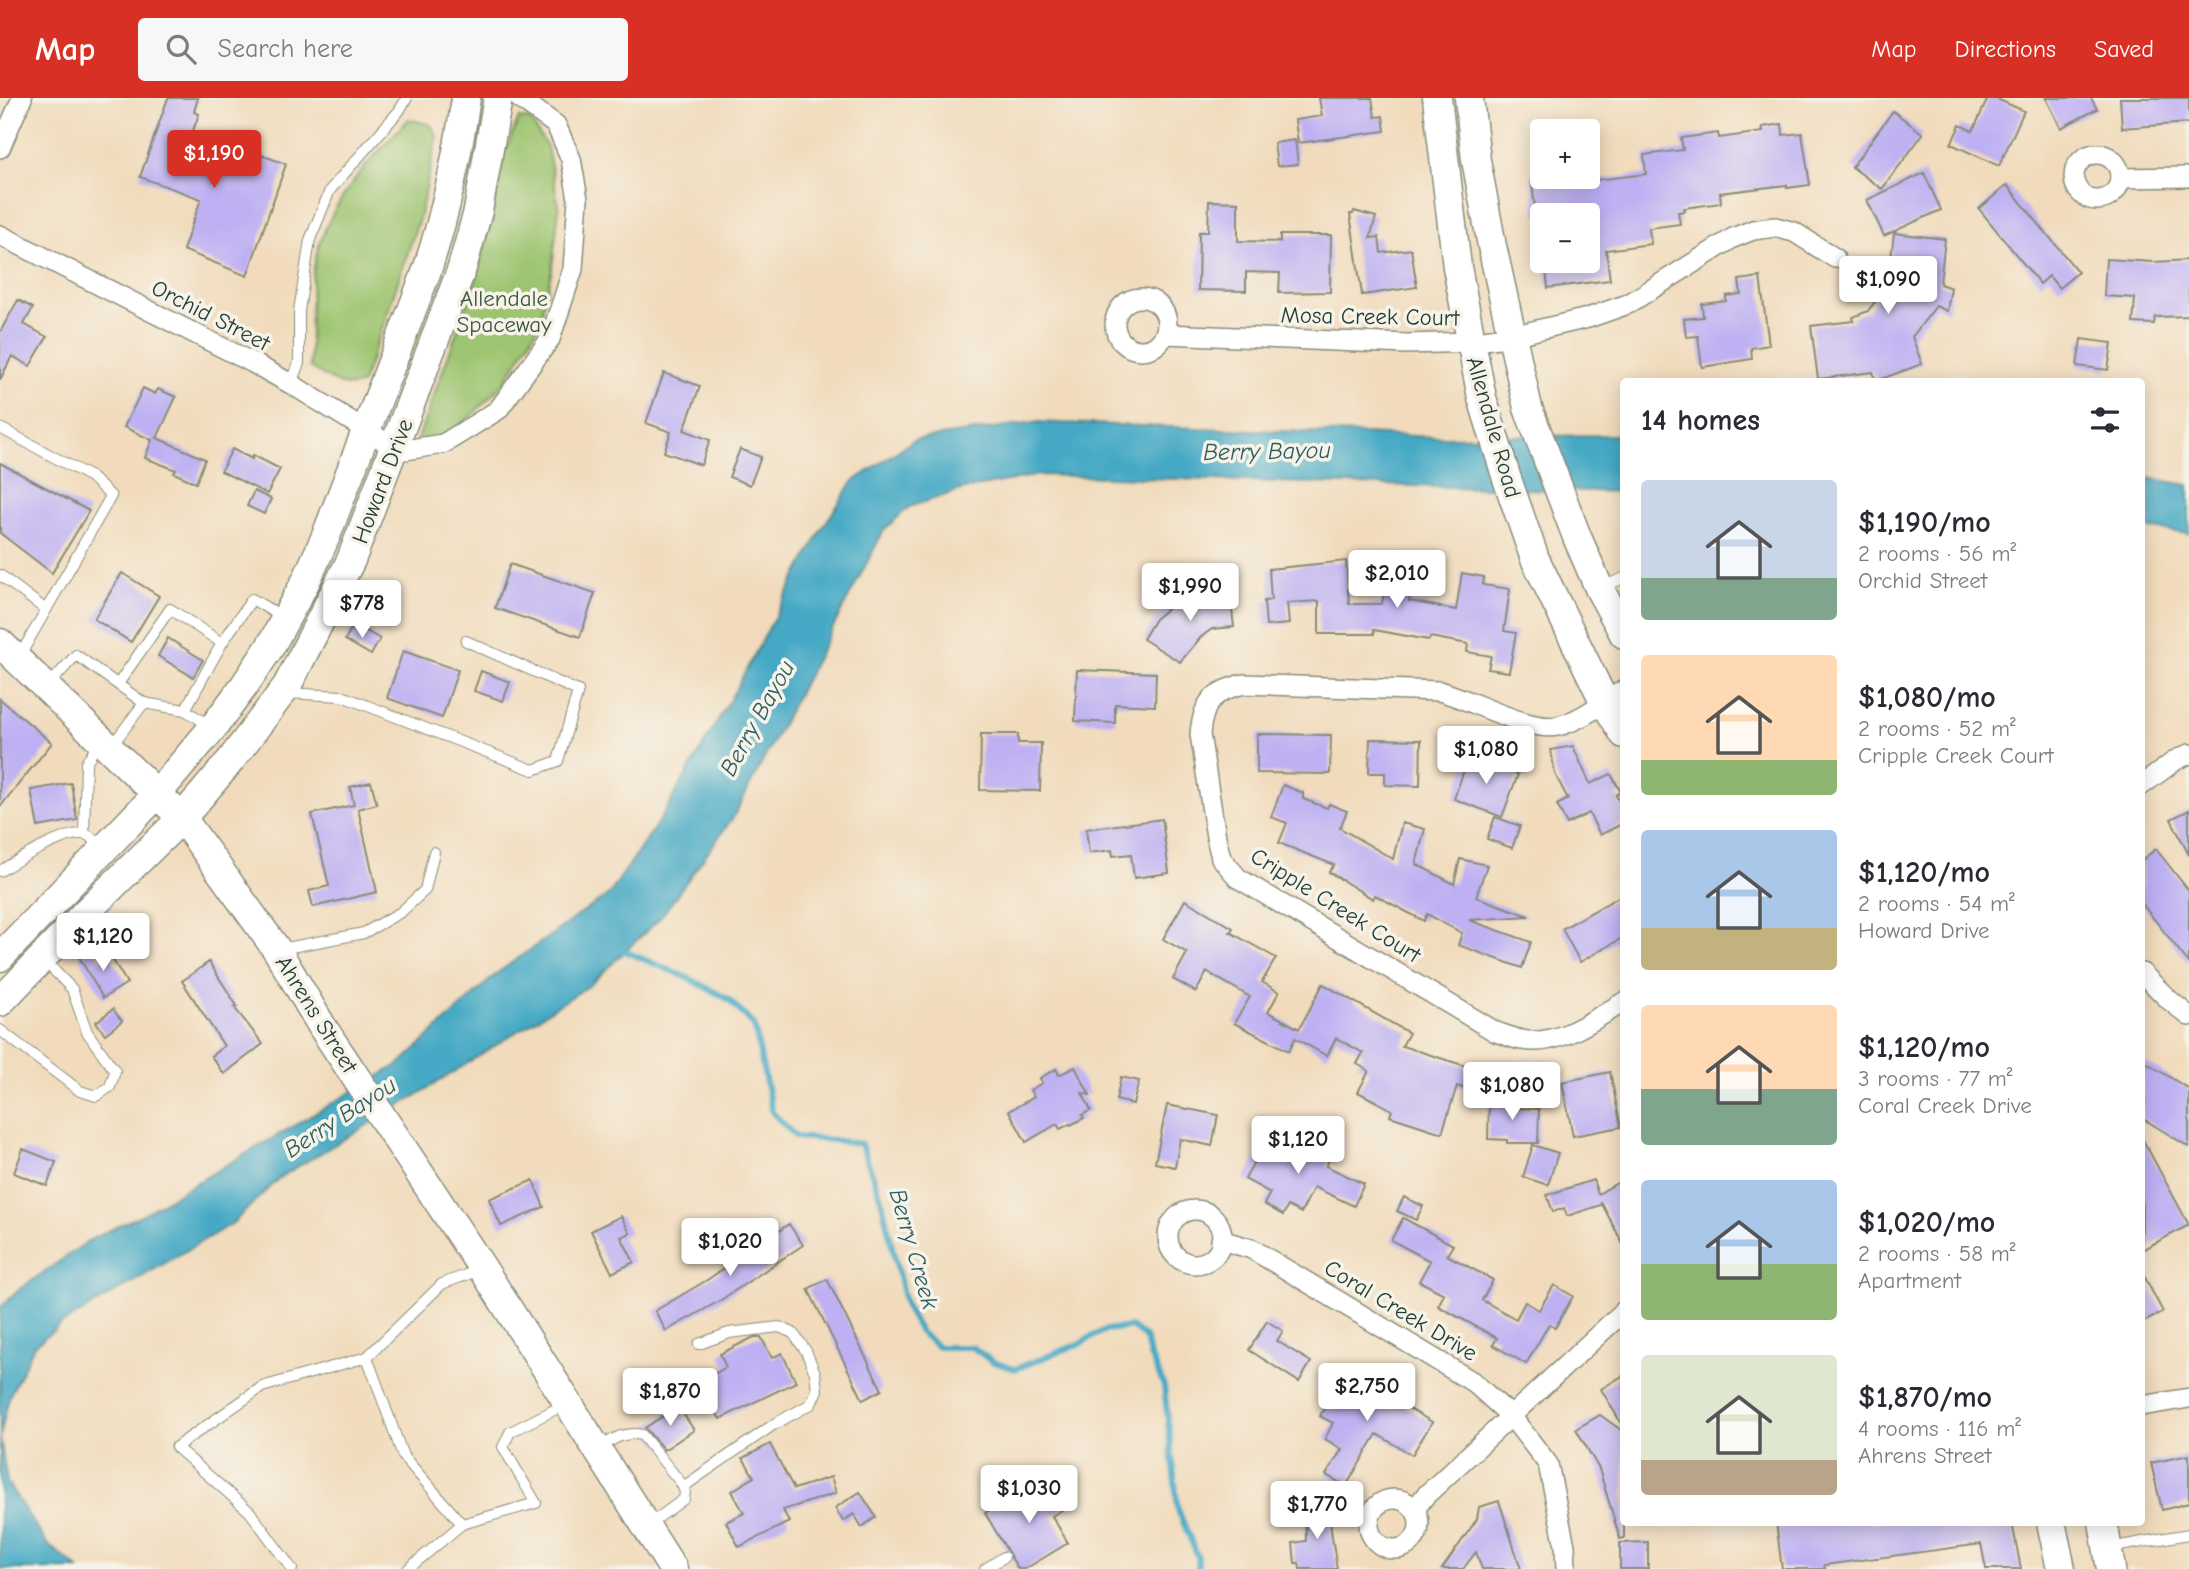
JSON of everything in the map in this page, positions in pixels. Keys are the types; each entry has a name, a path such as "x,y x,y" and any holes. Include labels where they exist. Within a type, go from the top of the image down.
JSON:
{"main road":[{"name":"Howard Drive","path":"0,957 94,842 157,794 213,728 244,687 306,581 326,536 441,229 457,160 466,98"},
{"name":"Howard Drive","path":"4,990 182,818 231,760 282,692 315,633 351,560 461,268 475,223 488,165 498,98"},
{"name":"Allendale Road","path":"1437,98 1457,267 1482,398 1535,559 1614,695 1620,718"},
{"name":"Allendale Road","path":"1469,98 1476,160 1528,408 1577,537 1612,583 1620,617"},
{"path":"1444,161 1476,160"},
{"name":"Ahrens Street","path":"9,651 182,818 277,950 323,1028 483,1269 673,1569"},
{"path":"2052,1526 2061,1569"}],"street":[{"path":"0,148 22,98"},
{"path":"395,449 443,444 498,410 550,339 573,269 578,199 570,159 556,125 519,98"},
{"path":"2120,178 2189,177"},
{"name":"Mosa Creek Court","path":"1165,334 1407,344 1470,342 1512,336 1588,318 1628,304 1733,238 1753,230 1775,227 1794,232 1835,258"},
{"name":"Orchid Street","path":"0,235 291,384 395,449"},
{"name":"Cripple Creek Court","path":"1614,695 1580,717 1545,728 1522,722 1460,696 1439,691 1244,684 1224,688 1209,702 1202,718 1200,734 1221,858 1238,877 1496,1031 1523,1041 1547,1040 1568,1034 1620,1004"},
{"path":"2145,783 2189,754"},
{"path":"2145,976 2189,1016"},
{"name":"Coral Creek Drive","path":"1221,1240 1252,1249 1461,1375 1511,1416 1548,1465 1566,1546 1566,1569"},
{"path":"1415,1509 1425,1496 1620,1315"},
{"path":"2145,1405 2189,1398"}],"lane":[{"path":"291,384 299,363 299,311 310,240 325,202 330,190 399,111 407,98"},
{"path":"0,428 91,477 111,496 46,610 9,651"},
{"path":"0,575 46,610"},
{"path":"185,710 222,642 252,599 285,619"},
{"path":"118,684 170,609 222,642"},
{"path":"282,692 342,696 533,770 558,761 578,691 466,642"},
{"path":"47,687 76,655 144,703 185,710 213,728"},
{"path":"0,872 30,852 73,835 94,842 86,763 144,703"},
{"path":"277,950 364,933 401,912 425,890 434,852"},
{"path":"0,1030 80,1091 96,1096 110,1087 115,1071 88,1032 72,989 41,957"},
{"path":"292,1569 250,1512 176,1447 262,1387 367,1357 442,1284 483,1269"},
{"path":"683,1487 773,1425 811,1404 817,1390 815,1373 806,1351 793,1333 779,1327 729,1333 699,1344"},
{"path":"367,1357 403,1456 462,1524"},
{"path":"408,1569 462,1524 536,1503 503,1447 509,1432 568,1403"},
{"path":"597,1449 622,1434 642,1435 683,1487 684,1499 646,1527"},
{"path":"2107,1547 2189,1534"},
{"path":"985,1569 1004,1557"}],"green space":[{"name":"Allendale Spaceway","path":"519,118 530,120 547,147 559,207 552,269 539,325 505,382 471,416 445,437 417,441 476,280 504,154"},
{"name":"Allendale Spaceway","path":"409,119 431,125 437,138 419,219 362,383 356,386 343,385 310,367 315,258 326,226 345,192"}],"water":[{"name":"Berry Bayou","path":"1035,422 1442,437 1620,435 1620,492 1039,475 964,489 909,507 884,530 734,816 660,918 590,985 411,1099 279,1178 233,1223 60,1325 34,1346 9,1397 0,1436 0,1308 21,1288 93,1238 143,1214 401,1063 496,974 610,893 663,815 736,689 823,527 853,482 914,440"},
{"path":"2145,478 2189,485 2189,534 2145,527"},
{"path":"0,1437 7,1482 47,1544 79,1569 0,1569"}],"building":[{"path":"168,98 198,98 194,112 199,114 186,150 241,169 248,150 286,164 247,276 183,250 201,199 140,177"},
{"path":"1319,98 1372,98 1375,117 1383,116 1385,131 1298,143 1295,120 1322,116"},
{"path":"1988,98 1995,98 2024,111 1999,166 1951,144 1960,125 1973,131"},
{"path":"2046,98 2091,98 2097,109 2061,128"},
{"path":"2120,98 2189,98 2189,123 2122,128"},
{"path":"1893,111 1923,134 1882,189 1852,167"},
{"path":"1782,124 1783,135 1802,133 1810,185 1720,193 1721,203 1684,208 1685,211 1678,212 1680,224 1649,228 1651,244 1606,250 1610,280 1548,288 1546,273 1600,273 1600,203 1534,203 1533,189 1600,189 1600,180 1646,174 1644,155 1683,150 1681,138 1718,133 1719,138 1763,132 1762,127"},
{"path":"1295,140 1298,164 1277,166 1274,143"},
{"path":"1924,173 1941,210 1884,236 1867,200"},
{"path":"2007,185 2078,272 2059,288 2049,276 2040,284 1979,209"},
{"path":"1209,201 1238,202 1238,241 1280,242 1280,235 1331,235 1330,292 1279,293 1280,273 1246,272 1246,291 1198,290 1199,232 1208,232"},
{"path":"1354,211 1376,217 1370,238 1379,237 1381,253 1411,249 1417,287 1362,295 1350,214"},
{"path":"1894,233 1945,239 1940,284 1951,288 1947,311 1936,306 1912,337 1922,364 1884,378 1875,378 1873,372 1818,378 1811,326 1854,321 1853,317 1868,311 1888,284"},
{"path":"2106,259 2153,262 2189,260 2189,316 2155,317 2154,324 2133,323 2135,298 2104,296"},
{"path":"1760,277 1769,345 1751,348 1752,359 1702,367 1698,336 1686,337 1684,319 1703,317 1702,304 1726,301 1726,296 1741,294 1739,280"},
{"path":"18,300 33,308 24,324 47,337 30,366 12,356 0,380 0,332"},
{"path":"2081,339 2112,343 2108,370 2077,366"},
{"path":"664,373 700,386 684,430 710,440 701,465 664,452 671,432 646,423"},
{"path":"143,388 155,394 158,389 176,397 157,438 205,459 196,483 174,473 176,470 145,458 152,440 124,427"},
{"path":"232,449 252,459 253,455 280,469 267,494 221,471"},
{"path":"740,449 761,457 750,485 729,477"},
{"path":"0,463 89,511 52,573 0,533"},
{"path":"254,491 271,499 264,514 247,506"},
{"path":"1346,561 1349,604 1382,604 1387,574 1413,579 1409,601 1456,610 1462,573 1484,577 1483,585 1510,589 1504,631 1516,633 1509,672 1488,669 1491,656 1467,652 1468,644 1374,630 1374,634 1319,634 1319,601 1287,603 1289,624 1266,626 1264,601 1271,600 1269,569"},
{"path":"510,564 595,593 580,637 495,608"},
{"path":"122,573 159,596 131,642 94,619"},
{"path":"1187,593 1205,596 1230,593 1234,627 1212,629 1201,637 1180,662 1143,639 1155,619"},
{"path":"354,624 380,639 371,655 345,640"},
{"path":"168,638 203,660 193,677 158,656"},
{"path":"403,651 458,670 442,718 387,698"},
{"path":"1077,670 1156,673 1155,706 1115,704 1115,723 1075,721"},
{"path":"481,671 510,682 503,701 474,691"},
{"path":"0,699 52,743 0,807"},
{"path":"981,734 1018,734 1018,743 1041,743 1040,791 980,790"},
{"path":"1257,734 1331,735 1330,774 1257,773"},
{"path":"1370,739 1421,740 1420,786 1385,785 1385,773 1369,773"},
{"path":"1573,746 1590,784 1611,774 1620,790 1616,795 1620,803 1620,825 1600,835 1589,813 1567,824 1557,805 1568,799 1555,774 1551,750"},
{"path":"1470,753 1493,762 1492,765 1518,774 1502,817 1454,799"},
{"path":"371,782 377,804 358,809 377,892 313,907 309,891 329,886 312,814 354,805 350,787"},
{"path":"71,783 77,820 38,827 31,790"},
{"path":"1283,785 1303,793 1303,799 1327,808 1329,804 1347,811 1340,828 1393,859 1402,823 1425,829 1416,864 1454,884 1460,859 1487,865 1476,897 1529,916 1469,920 1531,942 1522,968 1458,945 1462,933 1427,914 1424,921 1375,895 1373,899 1329,872 1334,865 1279,843 1287,823 1271,817"},
{"path":"2189,810 2189,855 2171,819"},
{"path":"1495,817 1520,826 1512,848 1487,839"},
{"path":"1162,819 1169,873 1134,878 1131,854 1113,856 1112,850 1089,853 1086,829"},
{"path":"2156,849 2189,891 2189,963 2145,908 2145,858"},
{"path":"1620,896 1620,939 1580,962 1562,929"},
{"path":"1185,900 1233,928 1230,932 1276,958 1262,982 1279,992 1268,1012 1299,1029 1323,984 1409,1033 1402,1046 1472,1068 1466,1089 1457,1086 1442,1133 1390,1116 1392,1110 1358,1092 1369,1071 1357,1064 1363,1053 1336,1038 1327,1056 1295,1038 1289,1051 1234,1023 1250,997 1207,972 1196,992 1173,979 1187,953 1163,939"},
{"path":"93,948 100,960 109,954 127,983 103,998 79,957"},
{"path":"209,962 237,1006 234,1007 263,1044 224,1074 211,1056 224,1046 182,981"},
{"path":"113,1009 122,1021 105,1034 96,1022"},
{"path":"2145,1062 2189,1089 2189,1147 2145,1120"},
{"path":"1075,1067 1090,1095 1082,1093 1091,1110 1082,1115 1084,1118 1071,1125 1060,1129 1057,1124 1026,1142 1009,1111 1034,1097 1030,1090 1042,1083 1040,1078 1056,1069 1059,1075"},
{"path":"1610,1072 1620,1127 1573,1136 1562,1082"},
{"path":"1121,1077 1139,1081 1133,1104 1116,1100"},
{"path":"1489,1096 1514,1097 1514,1108 1539,1109 1538,1143 1507,1143 1507,1140 1488,1139"},
{"path":"1167,1105 1218,1115 1212,1146 1180,1139 1175,1167 1155,1163"},
{"path":"1268,1135 1302,1153 1307,1143 1331,1156 1326,1166 1364,1184 1354,1206 1314,1187 1301,1213 1288,1206 1283,1215 1264,1204 1270,1193 1245,1179"},
{"path":"2145,1144 2189,1225 2145,1248"},
{"path":"1533,1145 1558,1153 1548,1185 1523,1177"},
{"path":"23,1149 56,1162 47,1186 14,1173"},
{"path":"533,1180 544,1207 501,1226 489,1199"},
{"path":"1593,1180 1598,1194 1620,1181 1620,1238 1601,1202 1601,1205 1567,1216 1564,1208 1553,1212 1547,1195"},
{"path":"1404,1197 1423,1206 1416,1220 1397,1211"},
{"path":"621,1216 630,1233 621,1237 634,1262 612,1273 591,1231"},
{"path":"1403,1218 1453,1245 1447,1255 1493,1280 1482,1300 1516,1319 1525,1302 1539,1310 1554,1285 1573,1296 1555,1328 1549,1324 1526,1364 1493,1345 1497,1338 1438,1306 1444,1294 1419,1281 1430,1261 1391,1240"},
{"path":"789,1224 803,1245 721,1300 666,1331 655,1311 707,1280"},
{"path":"2145,1278 2163,1312 2145,1321"},
{"path":"827,1279 882,1390 863,1400 808,1289"},
{"path":"1267,1321 1283,1331 1277,1341 1311,1362 1299,1382 1249,1350"},
{"path":"754,1337 761,1337 772,1358 782,1353 796,1382 720,1419 699,1383 726,1367 720,1354"},
{"path":"1346,1368 1373,1382 1371,1386 1432,1422 1412,1455 1377,1434 1346,1486 1326,1475 1342,1449 1325,1439 1333,1423 1320,1416"},
{"path":"1620,1377 1620,1421 1601,1389"},
{"path":"678,1406 694,1430 664,1450 645,1428"},
{"path":"1600,1415 1620,1429 1620,1526 1624,1526 1624,1538 1620,1539 1599,1469 1576,1429"},
{"path":"770,1444 794,1489 831,1477 836,1493 783,1510 789,1522 739,1547 726,1522 744,1513 732,1491 754,1477 743,1458"},
{"path":"2189,1455 2189,1503 2162,1510 2151,1463"},
{"path":"1044,1478 1062,1510 1052,1516 1068,1543 1025,1569 1018,1569 985,1513"},
{"path":"860,1492 876,1517 862,1527 854,1514 843,1521 835,1508"},
{"path":"1499,1501 1521,1569 1482,1569 1476,1552 1463,1569 1442,1569 1477,1519 1479,1507"},
{"path":"1330,1506 1337,1569 1300,1569 1299,1563 1295,1563 1293,1543 1306,1541 1305,1507"},
{"path":"1777,1526 2013,1526 2021,1569 1986,1569 1981,1544 1824,1565 1825,1569 1782,1569"},
{"path":"1648,1542 1648,1569 1620,1569 1620,1543"}],"waterway":[{"name":"Berry Creek","path":"617,948 686,977 728,999 754,1025 772,1112 796,1137 861,1144 881,1198 906,1307 920,1332 938,1347 972,1347 993,1362 1015,1369 1079,1344 1105,1330 1131,1327 1145,1337 1164,1386 1178,1510 1198,1557 1198,1569"}]}
